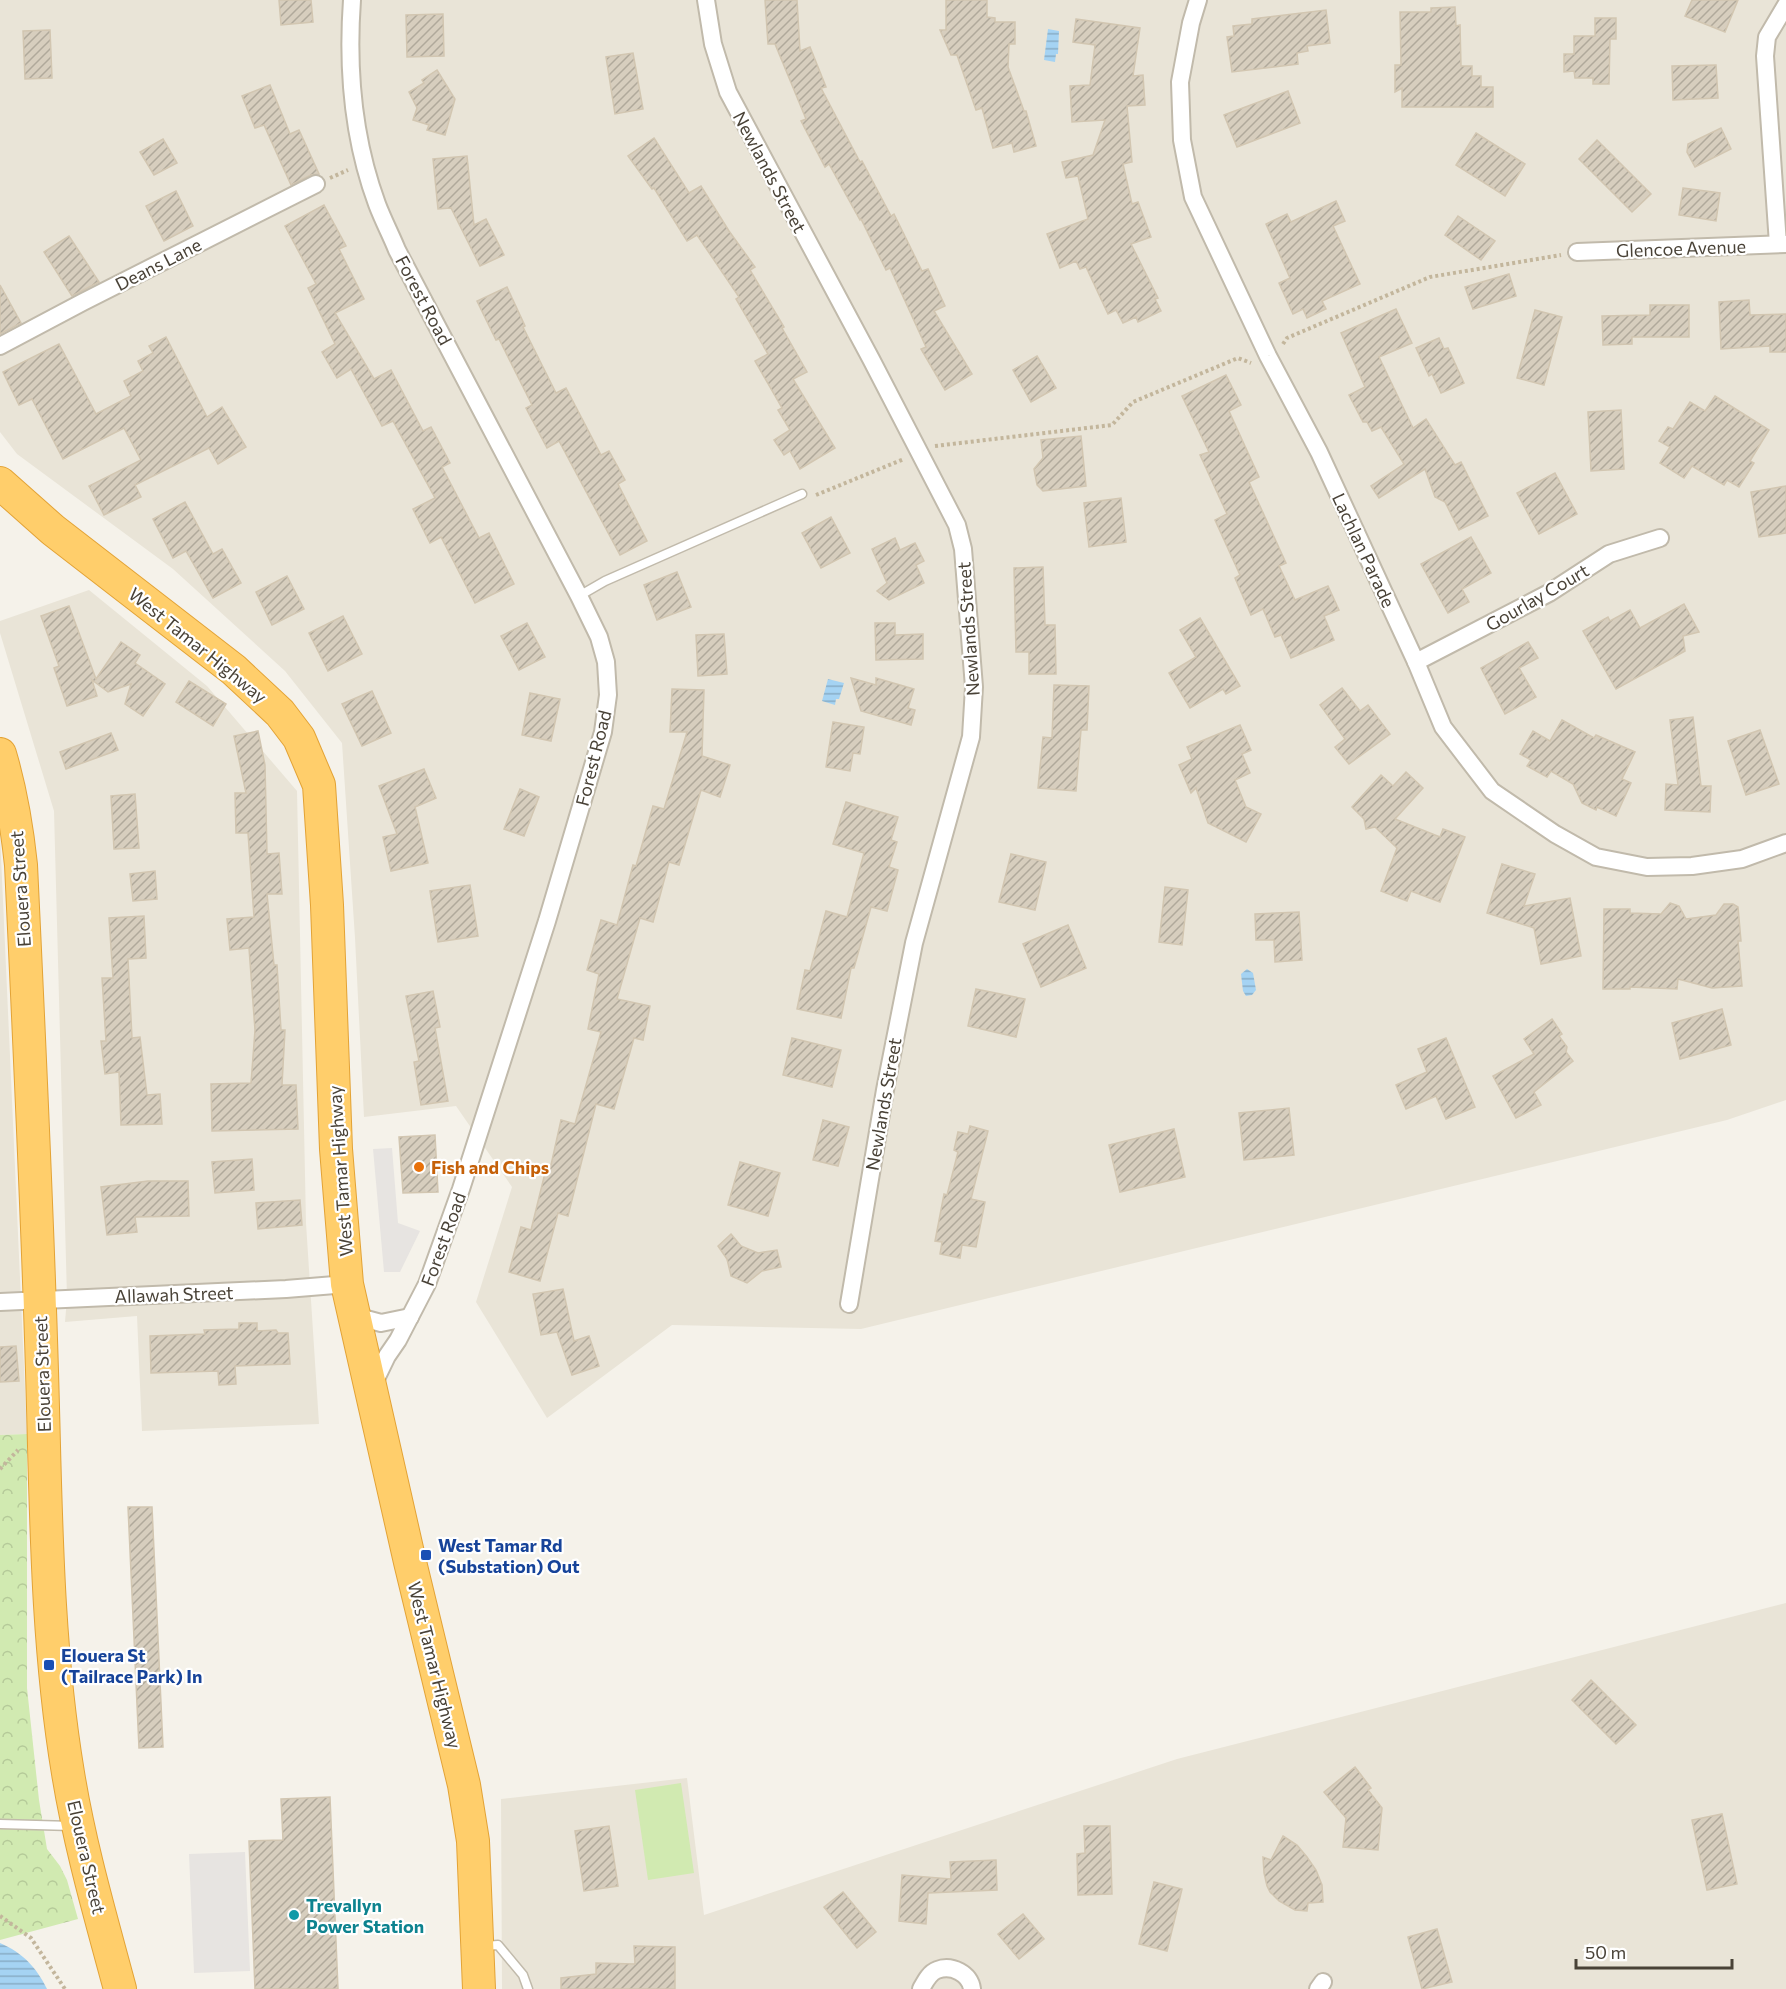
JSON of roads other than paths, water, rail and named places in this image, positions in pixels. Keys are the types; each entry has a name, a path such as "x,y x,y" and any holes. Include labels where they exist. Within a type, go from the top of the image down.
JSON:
{"highway":[{"name":"West Tamar Highway","path":"0,483 53,530 258,691 280,713 299,738 319,785 327,904 336,1149 347,1284 370,1391 464,1785 473,1841 479,1989"},
{"name":"Elouera Street","path":"0,754 8,779 21,865 40,1301 46,1513 61,1723 78,1827 120,1989"}],"street":[{"name":"Forest Road","path":"352,0 349,35 356,120 377,204 397,250 599,637 606,662 608,695 603,732 547,921 461,1189 427,1284 370,1391"},
{"name":"Newlands Street","path":"706,0 713,44 728,92 957,525 963,549 974,687 971,736 914,943 885,1090 849,1304"},
{"name":"Lachlan Parade","path":"1198,0 1191,23 1180,82 1182,140 1193,198 1268,356 1319,452 1443,726 1491,791 1555,834 1596,856 1647,867 1692,866 1742,859 1786,843"},
{"path":"1782,244 1764,57 1767,37 1786,5"},
{"name":"Deans Lane","path":"0,346 316,184"},
{"name":"Glencoe Avenue","path":"1577,252 1782,244"},
{"name":"Gourlay Court","path":"1416,662 1549,593 1609,554 1660,538"},
{"name":"Allawah Street","path":"0,1302 286,1289 347,1284"},
{"path":"355,1316 381,1323 410,1317"},
{"path":"921,1989 936,1971 947,1968 961,1972 971,1981 972,1989"}],"lane":[{"path":"579,596 605,581 802,494"},
{"path":"0,1824 78,1827"},
{"path":"478,1946 498,1945 523,1975 528,1989"}],"water":[{"path":"1048,29 1059,31 1058,54 1056,54 1055,62 1044,60"},
{"path":"828,679 844,683 835,705 822,701"},
{"path":"1247,969 1253,973 1256,990 1252,995 1246,996 1243,991 1241,974"},
{"path":"0,1943 16,1951 28,1961 47,1989 0,1989"}],"place":[{"name":"Fish and Chips","path":"419,1167"},
{"name":"West Tamar Rd (Substation) Out","path":"426,1555"},
{"name":"Elouera St (Tailrace Park) In","path":"49,1665"},
{"name":"Trevallyn Power Station","path":"294,1915"}]}
